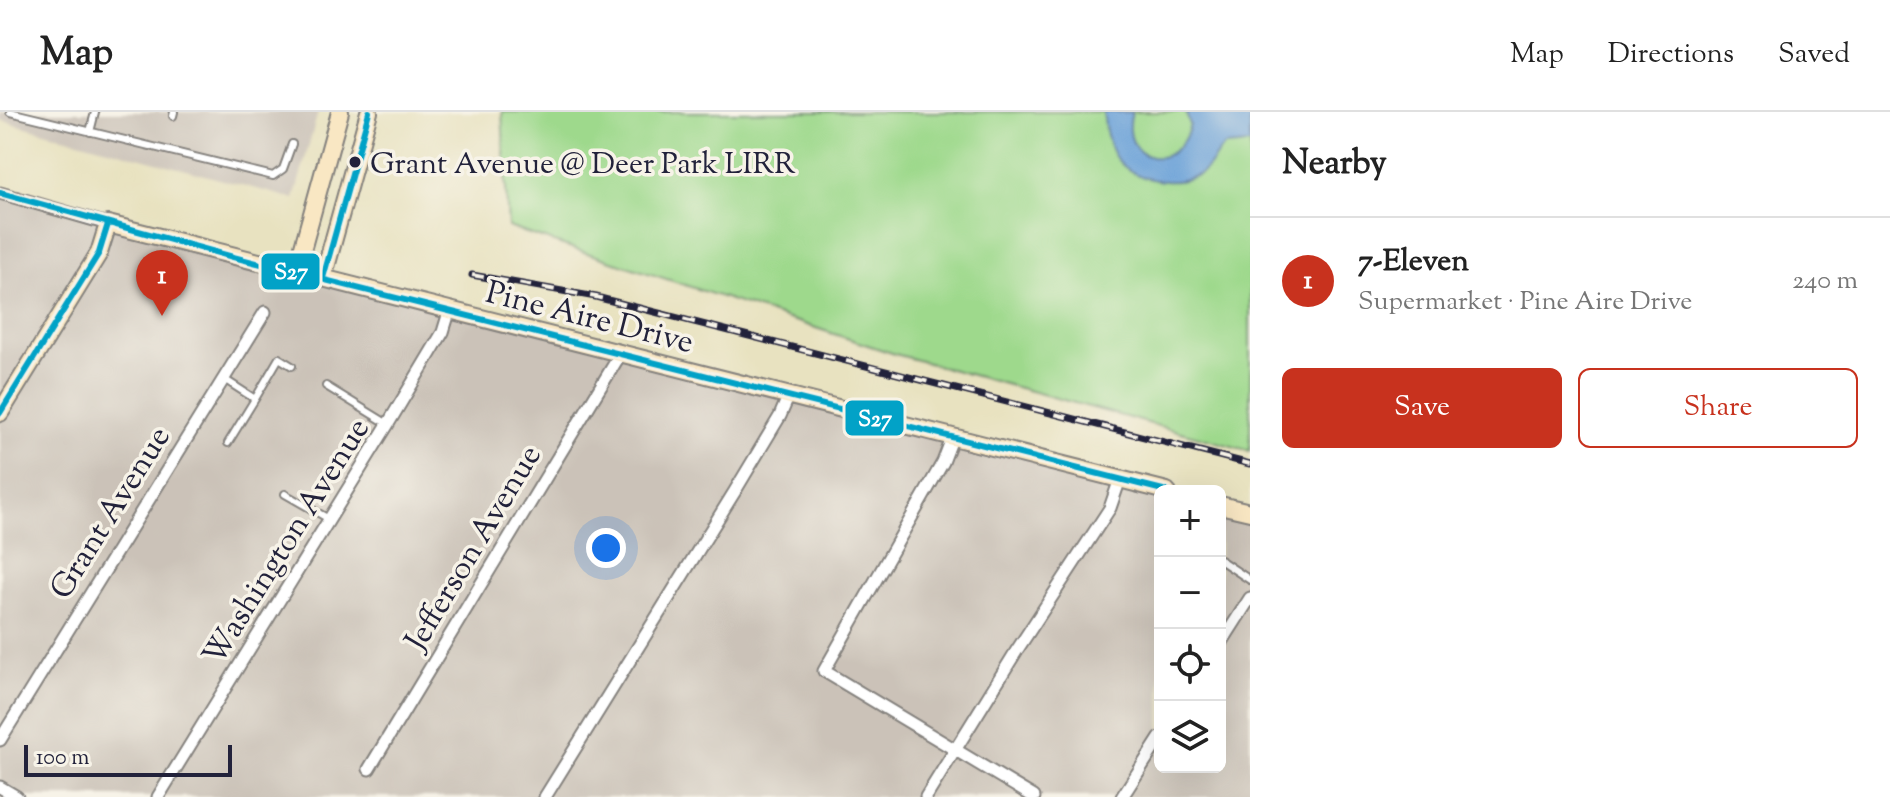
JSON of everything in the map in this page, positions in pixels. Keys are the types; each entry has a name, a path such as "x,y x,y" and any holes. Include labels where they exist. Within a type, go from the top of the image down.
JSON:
{"street":[{"path":"296,272 340,112"},
{"path":"323,278 369,112"},
{"name":"Pine Aire Drive","path":"0,193 108,224 1154,488"},
{"path":"0,413 99,253 108,224"},
{"name":"Washington Avenue","path":"158,797 388,424 443,332 450,309"},
{"name":"Grant Avenue","path":"0,740 265,312"},
{"name":"Jefferson Avenue","path":"369,769 621,353"},
{"path":"545,797 750,466 789,395"},
{"path":"953,436 943,462 824,671 1034,797"},
{"path":"926,797 1110,508 1120,479"},
{"path":"1226,506 1250,512"},
{"path":"1226,636 1250,598"},
{"path":"1122,797 1154,747"},
{"path":"0,787 17,797"}],"lane":[{"path":"10,112 273,176 283,169 292,144"},
{"path":"90,132 95,112"},
{"path":"228,443 279,358 292,366"},
{"path":"224,379 255,399"},
{"path":"326,386 388,424"},
{"path":"285,494 329,519"},
{"path":"1226,564 1250,580"}],"shaded area":[{"path":"0,112 318,112 294,199 0,120"},
{"path":"0,193 1154,489 1154,773 1226,773 1226,506 1250,512 1250,797 0,797"}],"green space":[{"path":"502,112 1250,112 1250,451 895,354 508,227"}],"water":[{"path":"1103,112 1132,112 1130,130 1133,143 1151,157 1162,157 1183,141 1190,125 1186,112 1250,112 1250,144 1225,146 1200,174 1178,181 1153,180 1131,171 1114,155"}],"railway":[{"path":"472,275 596,297 1250,464"}],"transit line":[{"name":"S27","path":"323,278 369,112"},
{"name":"S27","path":"0,193 233,257 1154,488"},
{"name":"S27","path":"0,413 99,253 108,224"}],"place":[{"name":"Grant Avenue @ Deer Park LIRR","path":"355,162"},
{"name":"7-Eleven","path":"162,316"}]}
